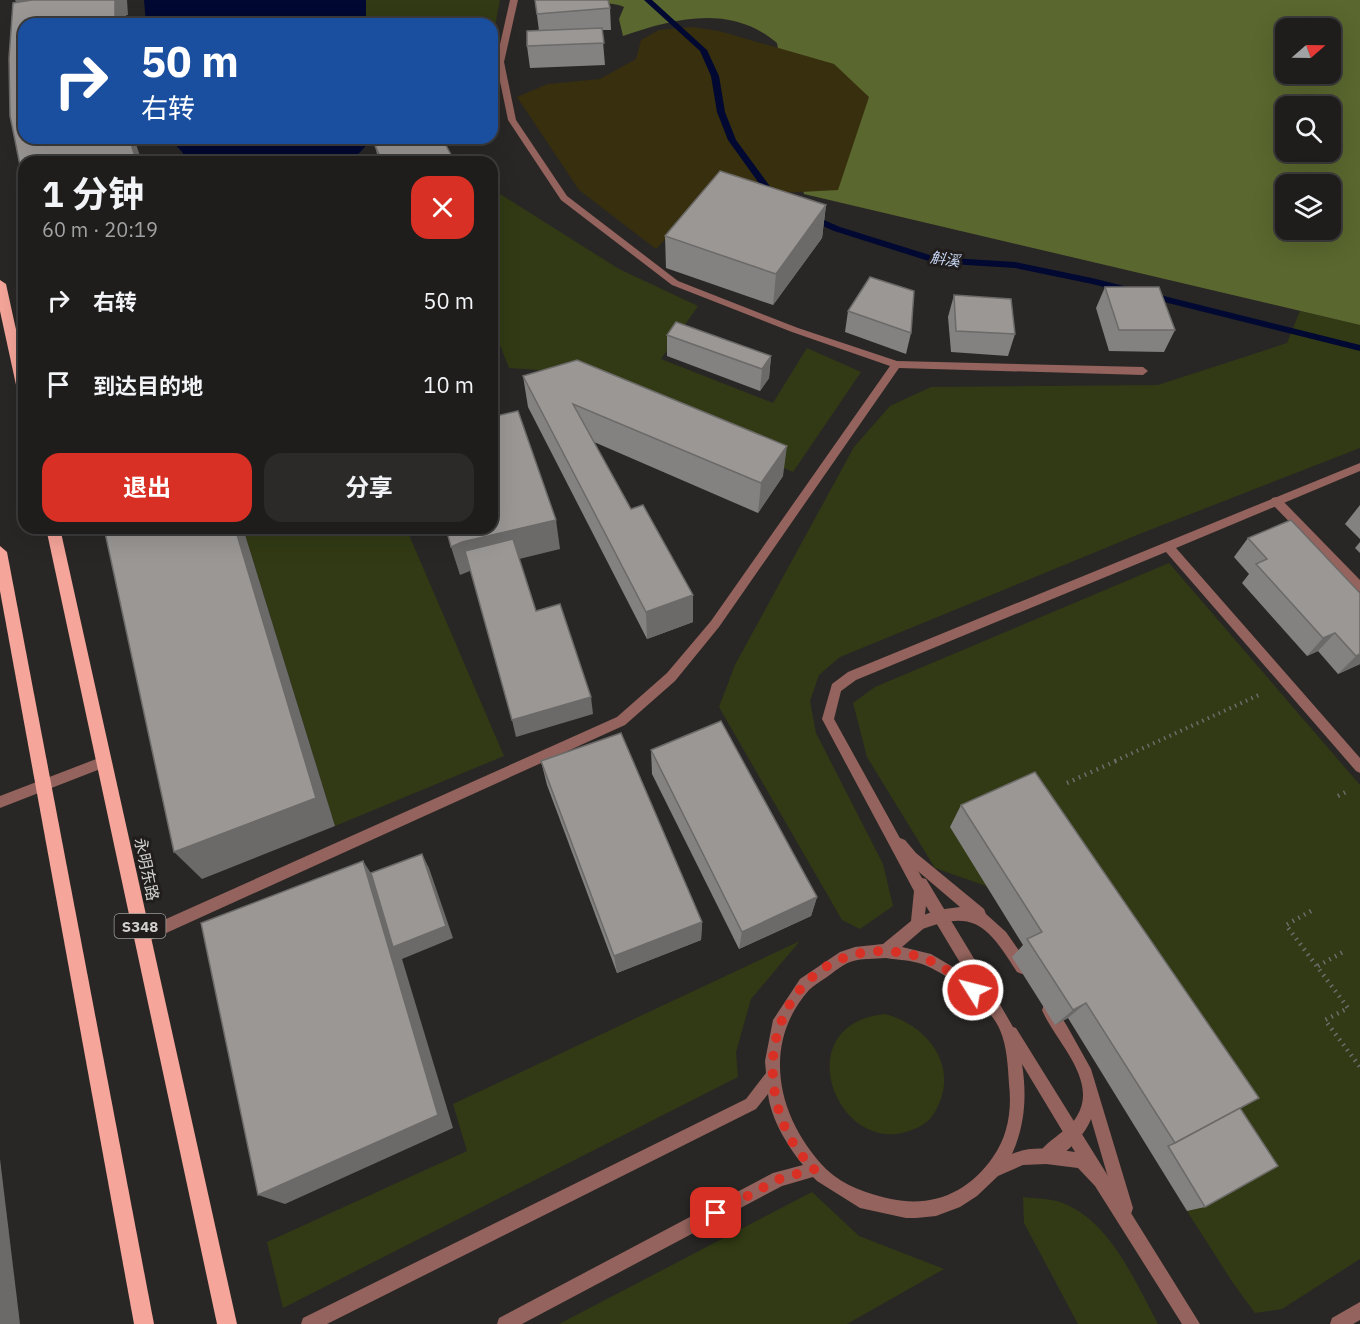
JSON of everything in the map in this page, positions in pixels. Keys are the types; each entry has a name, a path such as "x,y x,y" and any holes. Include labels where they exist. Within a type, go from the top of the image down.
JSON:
{"main road":[{"path":"0,284 18,366"},
{"name":"永明东路","path":"54,534 226,1324"},
{"path":"0,552 144,1324"}],"street":[{"path":"514,0 500,62 513,120 564,198 675,283 795,330 896,364 1143,371"},
{"path":"142,937 621,721 671,677 715,624 896,364"},
{"path":"918,924 921,890 828,719 836,688 852,676 1360,467"},
{"path":"1276,501 1360,587"},
{"path":"1167,545 1360,767"},
{"path":"0,801 104,762"},
{"path":"890,831 911,857 982,917 1006,941 1030,979"},
{"path":"903,855 1101,1180 1192,1324"},
{"path":"886,951 918,924 940,916 956,912 982,917"},
{"path":"996,1169 1015,1131 1020,1089 1004,1021 988,1002 959,978 924,958 886,951 848,956 815,973 790,1001 775,1037 771,1078 781,1121 805,1161 839,1191 881,1209 926,1211 965,1198 996,1169 1023,1156 1046,1156 1082,1161 1101,1180"},
{"path":"1042,998 1089,1079 1118,1191 1138,1239"},
{"path":"309,1324 751,1104 771,1078"},
{"path":"1046,1156 1073,1134 1088,1113 1091,1098 1089,1079"},
{"path":"505,1324 779,1179 815,1169"},
{"path":"1338,1324 1360,1310"}],"path":[{"path":"1067,783 1286,682"},
{"path":"1311,911 1286,925 1348,1008 1325,1020 1360,1067"},
{"path":"1317,967 1344,952"}],"green space":[{"path":"366,0 500,0 497,18 366,18"},
{"path":"539,0 1360,0 1360,325 804,194 777,43 741,23 702,18 663,24 623,36 619,19 624,7 597,2"},
{"path":"498,193 619,269 698,306 661,359 773,403 807,348 861,372 793,472 554,371 509,368 498,340"},
{"path":"1300,311 1360,325 1360,448 1142,533 840,657 819,675 810,701 816,733 883,864 893,906 860,929 842,920 719,707 735,665 854,447 890,406 931,387 1158,385 1287,343"},
{"path":"245,534 409,534 504,756 335,826"},
{"path":"1169,563 1360,785 1360,1259 1282,1309 1255,1313 1187,1211 1258,1172 986,886 935,868 867,757 853,703 875,687"},
{"path":"800,941 751,999 736,1052 738,1077 283,1308 267,1242 467,1151 453,1104"},
{"path":"885,1014 901,1020 928,1039 937,1052 942,1066 944,1082 941,1098 933,1115 921,1126 906,1132 881,1133 859,1124 842,1107 832,1085 830,1061 837,1040 855,1023"},
{"path":"812,1192 859,1236 944,1269 847,1324 559,1324"},
{"path":"1023,1197 1060,1202 1082,1213 1096,1225 1131,1273 1158,1324 1078,1324 1024,1223"}],"sand":[{"path":"692,27 719,31 834,64 869,97 838,190 705,197 656,249 579,190 517,97 548,84 600,79 636,59 641,40 659,30"}],"water":[{"path":"144,0 366,0 366,18 146,18"},
{"path":"175,144 368,144 356,156 183,156"}],"building":[{"path":"32,0 115,0 115,18 18,18 18,144 131,144 135,156 18,156 10,116 9,58 13,3"},
{"path":"535,0 608,0 610,8 537,14"},
{"path":"602,28 604,43 527,46 527,31"},
{"path":"445,144 452,156 380,156 375,146"},
{"path":"720,171 826,205 776,274 665,236"},
{"path":"870,277 914,291 911,333 848,311"},
{"path":"1105,287 1159,287 1175,330 1119,330"},
{"path":"954,295 1011,299 1015,334 956,331"},
{"path":"676,322 771,356 762,369 667,335"},
{"path":"577,360 787,446 761,483 573,404 631,509 643,505 693,595 646,612 523,376"},
{"path":"518,411 556,520 498,534 498,416"},
{"path":"1291,520 1360,593 1360,654 1356,656 1335,633 1323,638 1256,564 1267,559 1248,538"},
{"path":"105,534 237,534 316,798 174,852"},
{"path":"448,534 496,534 462,542 451,547"},
{"path":"513,539 536,611 560,604 591,697 512,720 465,551"},
{"path":"721,721 817,897 742,932 651,750"},
{"path":"621,733 702,922 614,956 541,761"},
{"path":"1035,772 1259,1098 1175,1143 1086,1003 1073,1010 1027,939 1042,932 961,805"},
{"path":"422,854 446,926 393,947 371,873"},
{"path":"363,861 438,1115 258,1195 201,923"},
{"path":"1240,1108 1278,1166 1205,1207 1168,1146"}],"waterway":[{"name":"斛溪","path":"648,0 703,50 715,76 721,112 732,140 774,198"},
{"name":"斛溪","path":"810,217 837,229 935,260 1015,265 1092,281 1360,348"}],"route":[{"path":"716,1213 779,1179 815,1169 805,1161 781,1121 771,1078 775,1037 790,1001 815,973 848,956 886,951 924,958 959,978 973,990"}]}
